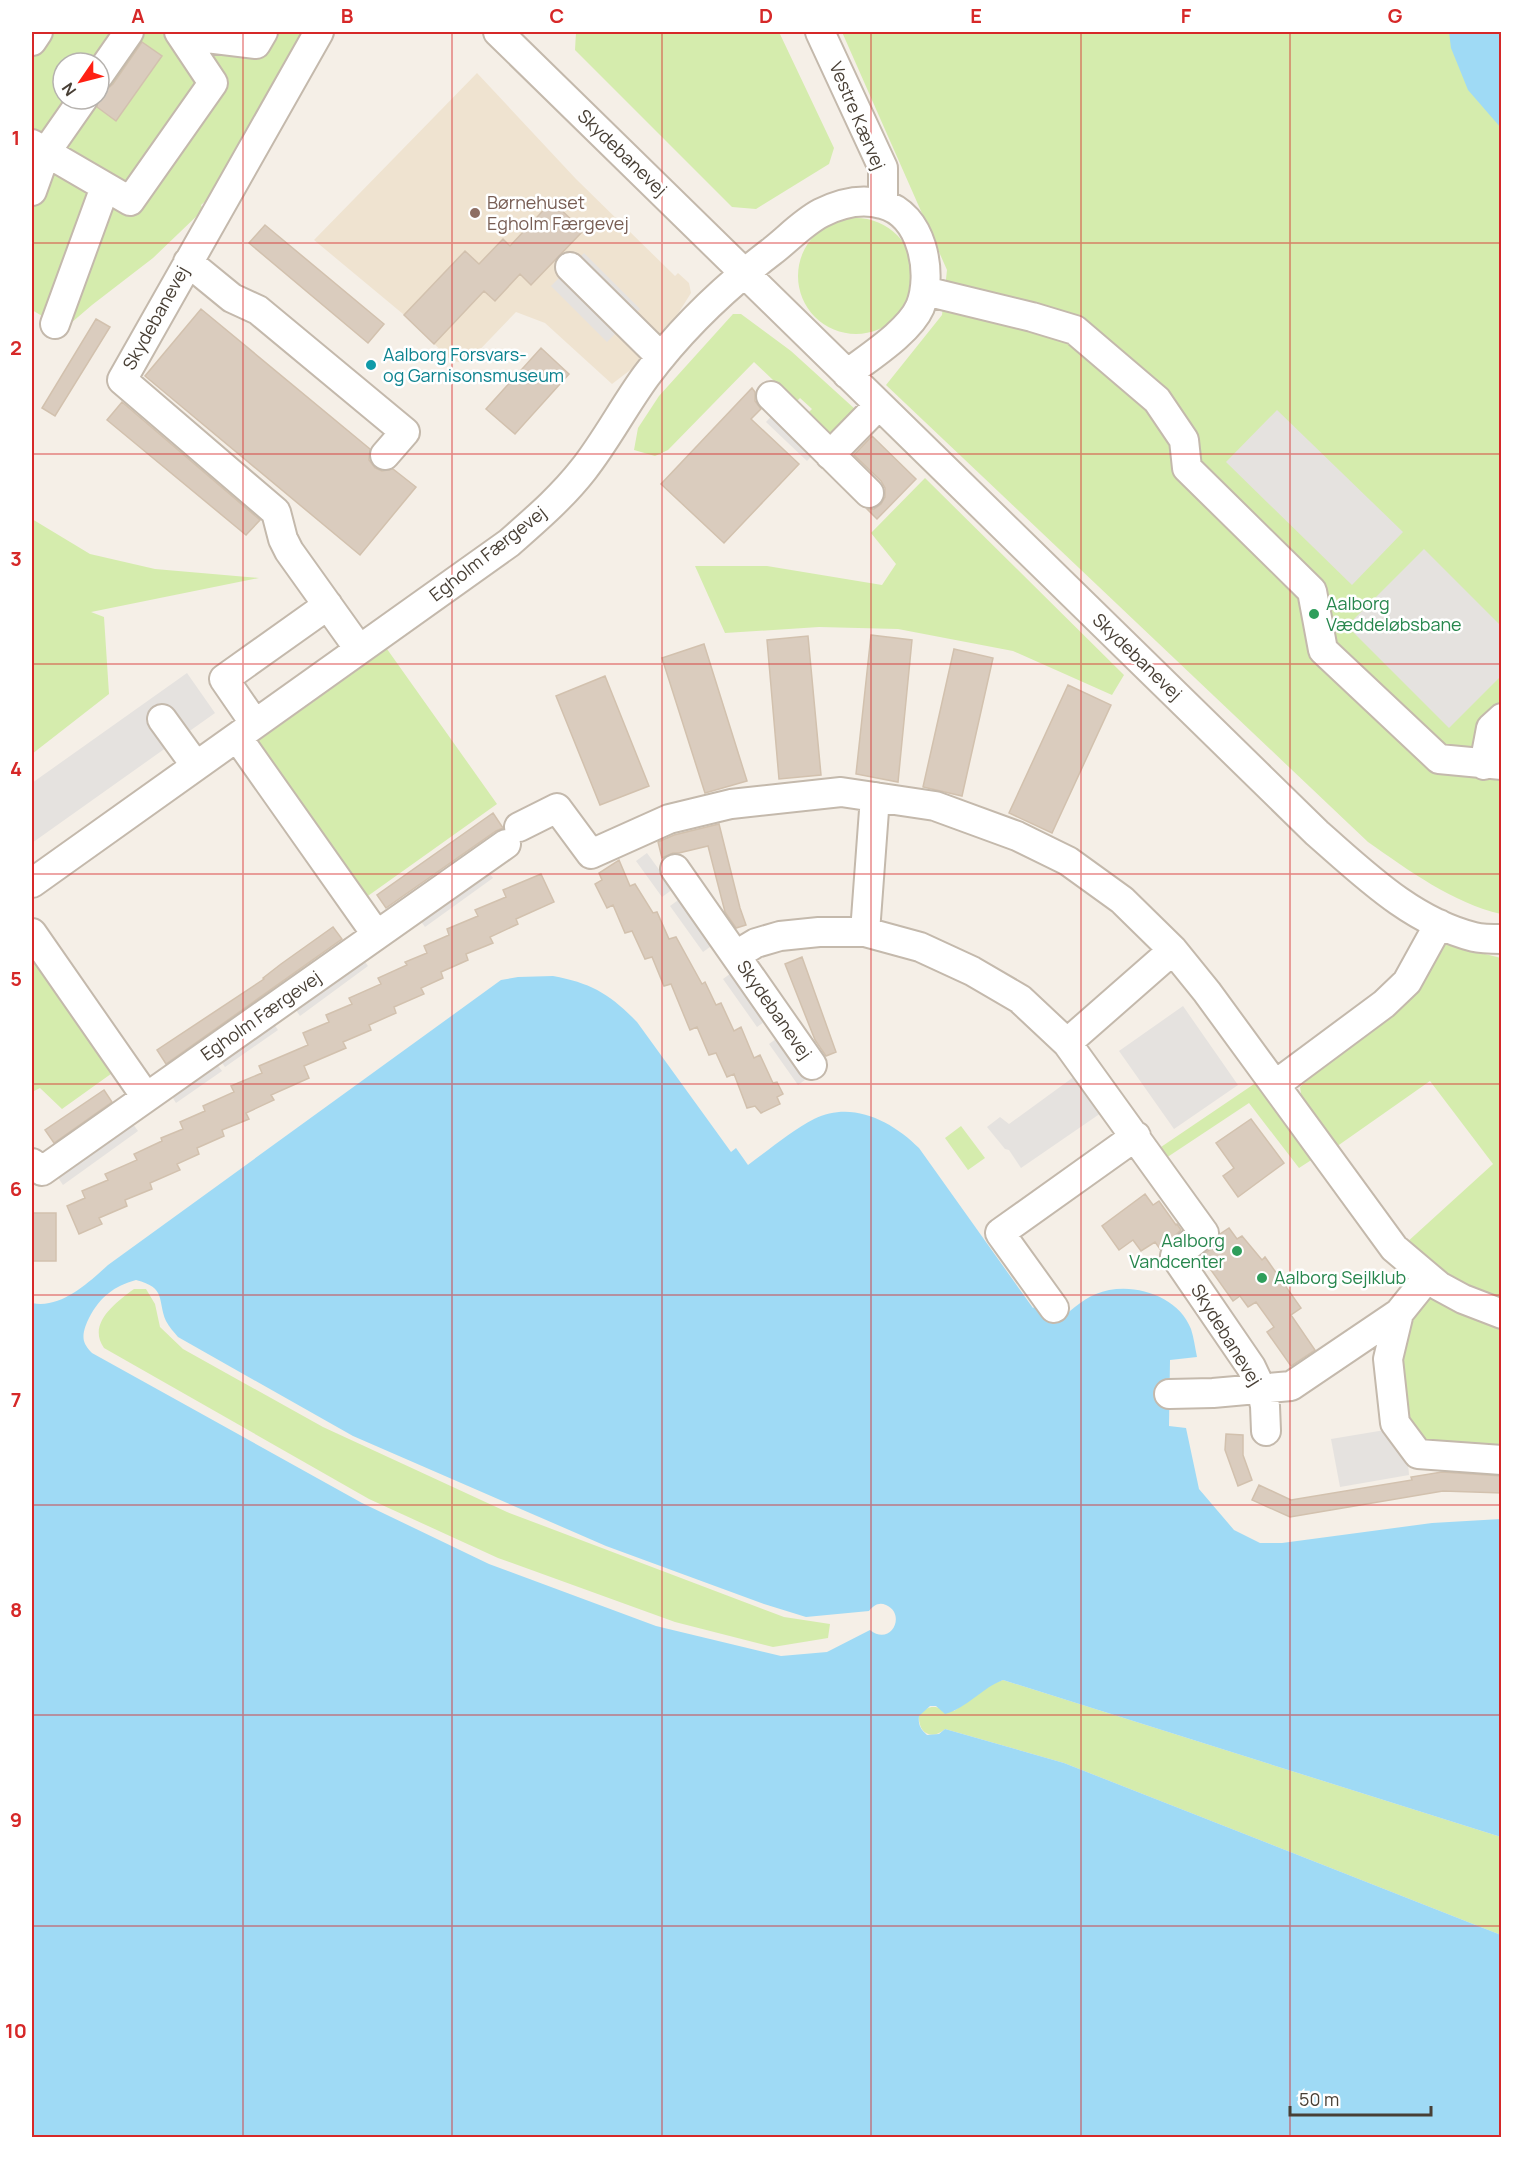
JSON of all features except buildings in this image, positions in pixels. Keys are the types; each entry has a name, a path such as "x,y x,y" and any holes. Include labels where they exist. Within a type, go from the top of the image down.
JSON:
{"street":[{"path":"32,41 38,32"},
{"path":"111,58 129,32"},
{"path":"181,33 256,44 263,32"},
{"name":"Skydebanevej","path":"319,32 122,381 276,512 283,539 289,551 359,649"},
{"name":"Skydebanevej","path":"499,32 1317,832 1386,894 1439,924 1475,937 1502,939"},
{"name":"Vestre Kærvej","path":"820,32 884,168 883,204"},
{"path":"39,148 130,201 213,82 181,33"},
{"path":"32,191 39,148 71,111"},
{"path":"56,324 105,187"},
{"path":"743,273 818,215 837,205 860,202 883,204 908,220 920,242 927,265 925,291 919,309 910,322 847,374"},
{"path":"188,262 231,298 258,310 405,432 385,455"},
{"path":"570,267 661,357"},
{"name":"Egholm Færgevej","path":"32,883 509,543 548,509 583,469 661,357 704,309 743,273"},
{"path":"925,291 1076,330 1157,400 1184,440 1187,468 1312,591 1323,650 1440,759 1492,765 1491,728 1502,718"},
{"path":"771,396 869,493"},
{"path":"830,455 879,405"},
{"path":"328,605 224,678 246,730 376,934"},
{"path":"162,719 196,766"},
{"name":"Egholm Færgevej","path":"32,1163 42,1170 512,836 556,808 591,854 669,819 731,804 841,792 876,797"},
{"path":"865,932 876,797 935,806 1017,836 1068,861 1122,900 1173,950 1207,992 1389,1241 1428,1277 1463,1299 1502,1314"},
{"name":"Skydebanevej","path":"675,869 812,1065"},
{"path":"1275,1085 1384,1004 1407,982 1439,924"},
{"name":"Skydebanevej","path":"736,955 756,943 780,936 819,932 865,932 920,947 972,971 1020,999 1067,1043 1204,1233 1174,1256 1251,1367 1261,1389 1265,1406 1266,1431"},
{"path":"32,933 147,1097"},
{"path":"1067,1043 1173,950"},
{"path":"1054,1308 1000,1233 1136,1136"},
{"path":"1169,1394 1291,1386 1399,1313 1428,1277"},
{"path":"1399,1313 1388,1359 1395,1423 1418,1454 1502,1460"}],"shaded area":[{"name":"Børnehuset Egholm Færgevej","path":"477,73 576,179 675,276 678,273 689,283 691,293 674,320 633,368 612,384 545,323 516,312 467,363 452,361 403,314 314,240"},
{"path":"584,253 640,309 607,342 551,286"},
{"path":"790,396 831,436 807,461 766,422"},
{"path":"1277,410 1403,532 1352,585 1226,462"},
{"path":"1424,549 1501,626 1501,676 1449,728 1347,626"},
{"path":"187,673 215,713 32,843 32,783"},
{"path":"647,853 673,889 662,897 636,861"},
{"path":"485,867 493,878 425,927 417,916"},
{"path":"681,898 714,944 703,952 670,906"},
{"path":"361,956 368,966 300,1016 292,1004"},
{"path":"734,971 768,1019 757,1027 723,979"},
{"path":"1183,1006 1238,1085 1174,1129 1119,1051"},
{"path":"271,1020 278,1030 225,1067 218,1057"},
{"path":"780,1036 809,1077 798,1085 769,1044"},
{"path":"214,1060 222,1071 176,1103 169,1092"},
{"path":"1075,1076 1101,1113 1021,1168 1009,1150 1005,1149 987,1127 1000,1117 1009,1124"},
{"path":"130,1120 138,1131 63,1185 55,1173"},
{"path":"1385,1430 1408,1463 1409,1475 1340,1487 1331,1439"}],"green space":[{"path":"32,32 304,32 213,195 201,205 203,210 153,258 64,329 32,310"},
{"path":"576,32 779,32 834,148 829,164 756,209 732,207 575,50"},
{"name":"Aalborg Væddeløbsbane","path":"842,32 1501,32 1501,914 1448,894 1368,842 886,385 942,315 947,270"},
{"path":"856,218 878,222 897,235 910,254 914,276 910,298 897,317 878,330 856,334 834,330 815,317 802,298 798,276 802,254 815,235 834,222"},
{"path":"733,314 741,314 791,351 856,410 831,436 808,413 812,409 800,398 796,402 754,362 668,450 655,456 634,450 638,428 659,396"},
{"path":"925,478 1124,675 1112,695 1013,651 898,629 819,627 725,633 695,566 767,566 882,585 896,564 871,533"},
{"path":"32,519 90,554 155,569 259,578 91,612 104,617 109,694 32,754"},
{"path":"387,649 497,804 365,898 254,744"},
{"path":"1445,944 1501,958 1501,1303 1458,1283 1405,1244 1493,1164 1430,1081 1336,1147 1302,1100 1300,1087 1426,972"},
{"path":"32,956 115,1071 62,1109 40,1088 32,1092"},
{"path":"1260,1080 1316,1157 1299,1168 1249,1103 1166,1158 1161,1147"},
{"path":"961,1126 985,1158 968,1170 945,1138"},
{"path":"134,1289 146,1289 155,1304 160,1327 183,1349 323,1427 507,1512 784,1617 830,1624 828,1638 773,1647 675,1622 498,1558 369,1499 104,1348 99,1331 101,1322 112,1307"},
{"path":"1436,1294 1501,1323 1501,1454 1443,1451 1407,1427 1396,1345 1419,1306"},
{"path":"1003,1680 1501,1837 1501,1935 1064,1763 945,1729 931,1735 923,1731 919,1716 923,1711 935,1707 954,1711 992,1684"}],"water":[{"path":"1449,32 1501,32 1501,128 1468,90 1451,48"},
{"path":"553,976 578,982 599,991 618,1004 637,1022 731,1152 736,1148 748,1165 797,1129 828,1114 843,1112 871,1116 897,1129 919,1148 1033,1308 1039,1303 1054,1324 1085,1300 1109,1290 1137,1290 1151,1293 1175,1307 1191,1329 1197,1357 1170,1360 1169,1426 1186,1428 1199,1489 1234,1530 1260,1543 1282,1543 1432,1523 1501,1519 1501,1837 1003,1680 945,1714 936,1706 930,1706 919,1716 919,1719 920,1726 927,1735 939,1734 945,1729 1064,1763 1501,1935 1501,2137 32,2137 32,1303 53,1302 73,1293 108,1265 501,980","holes":["136,1280 146,1283 157,1291 166,1321 178,1337 353,1436 606,1546 764,1604 806,1617 869,1611 883,1604 892,1609 895,1615 894,1627 884,1635 870,1630 827,1652 781,1656 656,1626 489,1564 362,1503 92,1353 85,1344 84,1335 88,1320 98,1304 108,1293 121,1286"]}],"place":[{"name":"Børnehuset Egholm Færgevej","path":"475,213"},
{"name":"Aalborg Forsvars- og Garnisonsmuseum","path":"371,365"},
{"name":"Aalborg Væddeløbsbane","path":"1314,614"},
{"name":"Aalborg Vandcenter","path":"1237,1251"},
{"name":"Aalborg Sejlklub","path":"1262,1278"}]}
